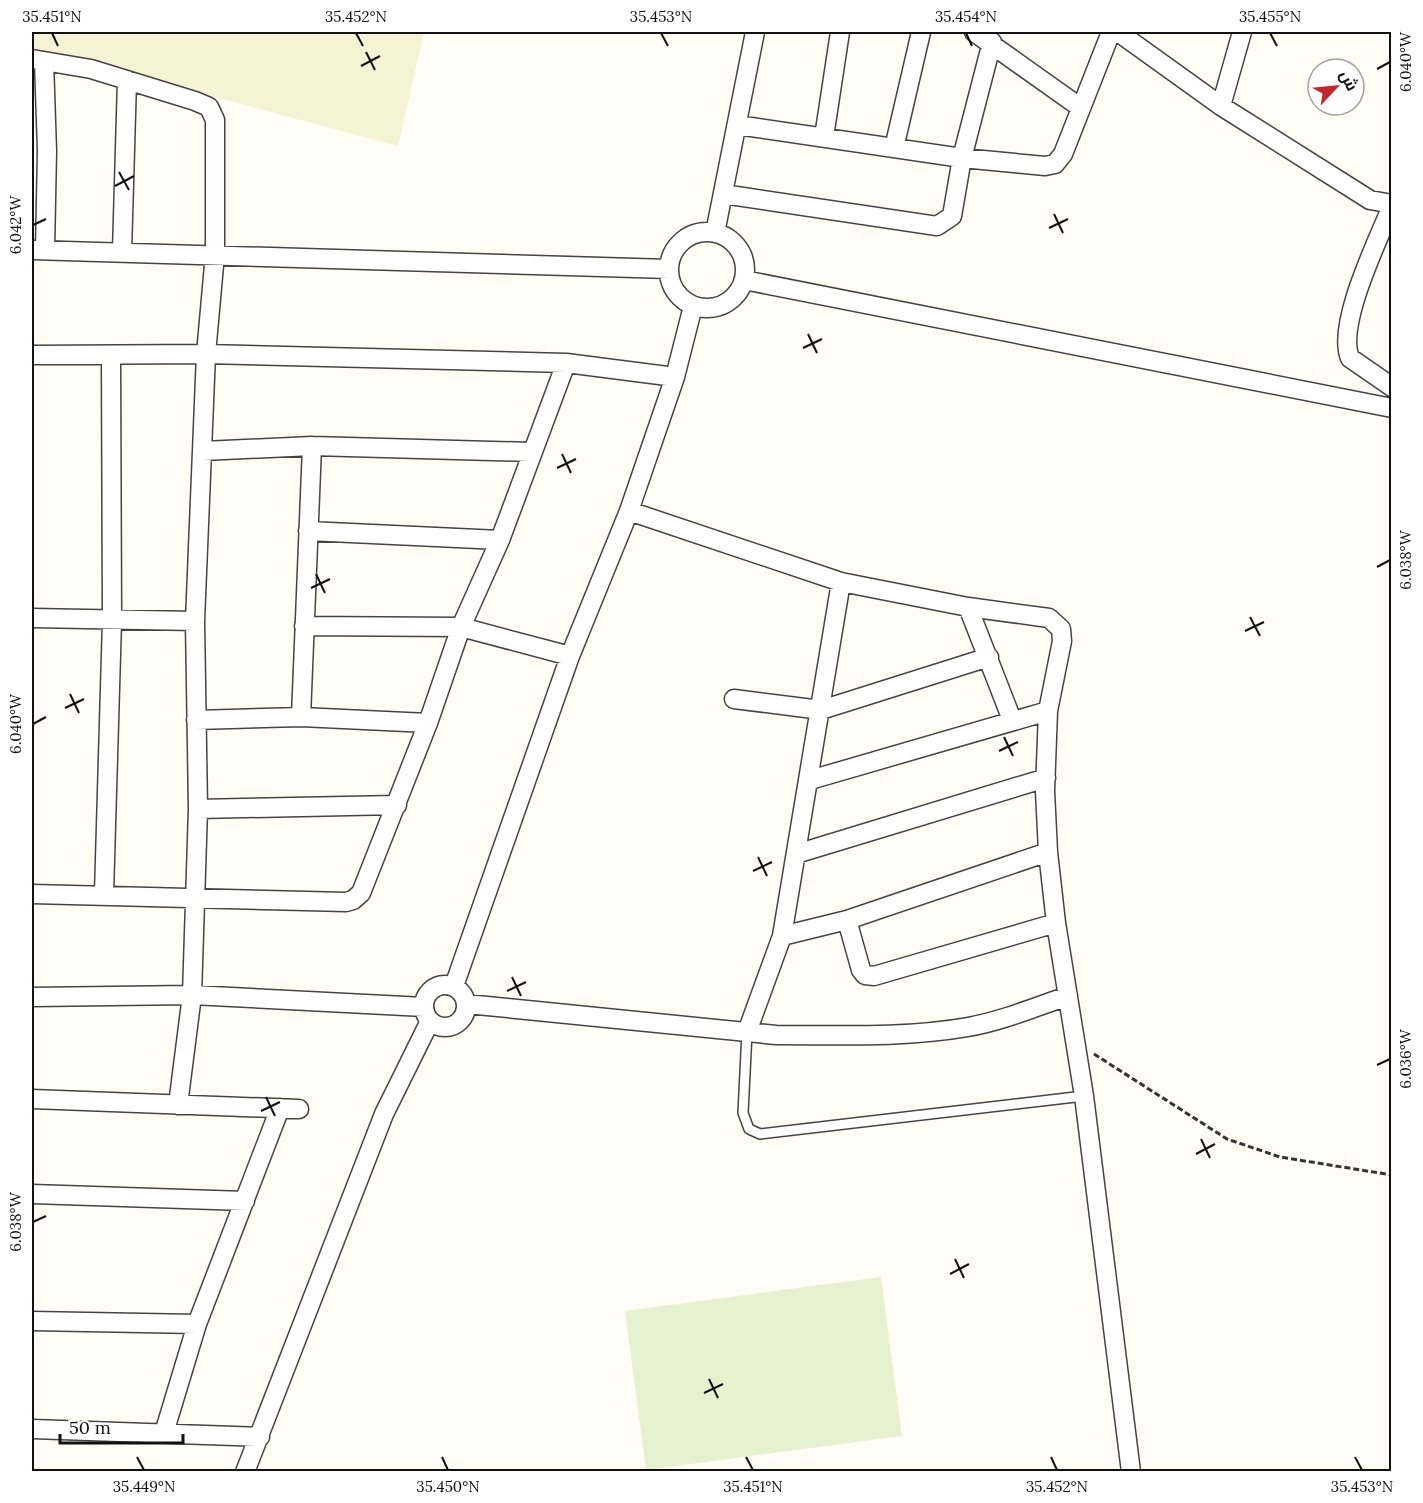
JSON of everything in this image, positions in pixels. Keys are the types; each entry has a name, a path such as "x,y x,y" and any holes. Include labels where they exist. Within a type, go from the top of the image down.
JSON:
{"street":[{"path":"716,233 755,32"},
{"path":"824,137 840,32"},
{"path":"894,148 921,32"},
{"path":"974,32 992,42 1081,108"},
{"path":"737,125 962,158 1045,166 1055,164 1063,154 1111,32"},
{"path":"1118,32 1221,106 1370,200 1392,205 1351,309 1347,351 1350,358 1392,387"},
{"path":"1221,106 1242,32"},
{"path":"723,194 936,226 944,224 952,216 962,158 992,42"},
{"path":"178,1105 192,995 193,898 198,809 195,621 206,354 216,254 215,120 208,107 195,101 91,69 35,59 39,151 38,250 216,254 669,269"},
{"path":"122,252 127,80"},
{"path":"704,232 716,233 736,245 743,256 746,268 739,292 719,307 706,309 693,306 675,292 669,269 670,258 684,240 704,232"},
{"path":"744,280 1392,408"},
{"path":"454,986 570,656 629,511 675,377 693,306"},
{"path":"32,355 111,357 206,354 566,363 675,377"},
{"path":"104,894 112,620 111,357"},
{"path":"32,894 353,900 361,893 428,723 461,627 500,540 566,363"},
{"path":"203,451 312,446 531,452"},
{"path":"301,717 312,446"},
{"path":"629,511 841,582 968,607 1049,618 1061,629 1062,641 1048,711 1046,778 1048,852 1056,923 1084,1096 1131,1472"},
{"path":"308,531 500,540"},
{"path":"747,1032 782,936 810,780 841,582"},
{"path":"968,607 1012,720"},
{"path":"32,618 195,621"},
{"path":"304,626 461,627 570,656"},
{"path":"734,699 821,710 989,657"},
{"path":"810,780 1048,711"},
{"path":"196,720 301,717 428,723"},
{"path":"796,854 1046,778"},
{"path":"198,809 397,805"},
{"path":"782,936 847,920 1048,852"},
{"path":"847,920 861,970 865,975 874,976 1056,923"},
{"path":"32,997 192,995 427,1014 443,1027 451,1026 463,1018 467,1004 460,990 454,986 440,985 428,993 427,1014 384,1114 245,1472"},
{"path":"467,1004 747,1032 824,1035 915,1034 997,1021 1068,996"},
{"path":"32,1099 299,1109"},
{"path":"164,1433 197,1324 280,1108"},
{"path":"32,1194 245,1201"},
{"path":"32,1321 197,1324"},
{"path":"32,1429 260,1437"}],"lane":[{"path":"747,1032 743,1113 749,1129 760,1134 1084,1096"}],"path":[{"path":"1075,1042 1227,1139 1280,1157 1392,1174"}],"shaded area":[{"path":"32,32 424,32 398,146 32,48"}],"green space":[{"path":"881,1277 902,1436 646,1470 625,1311"}]}
